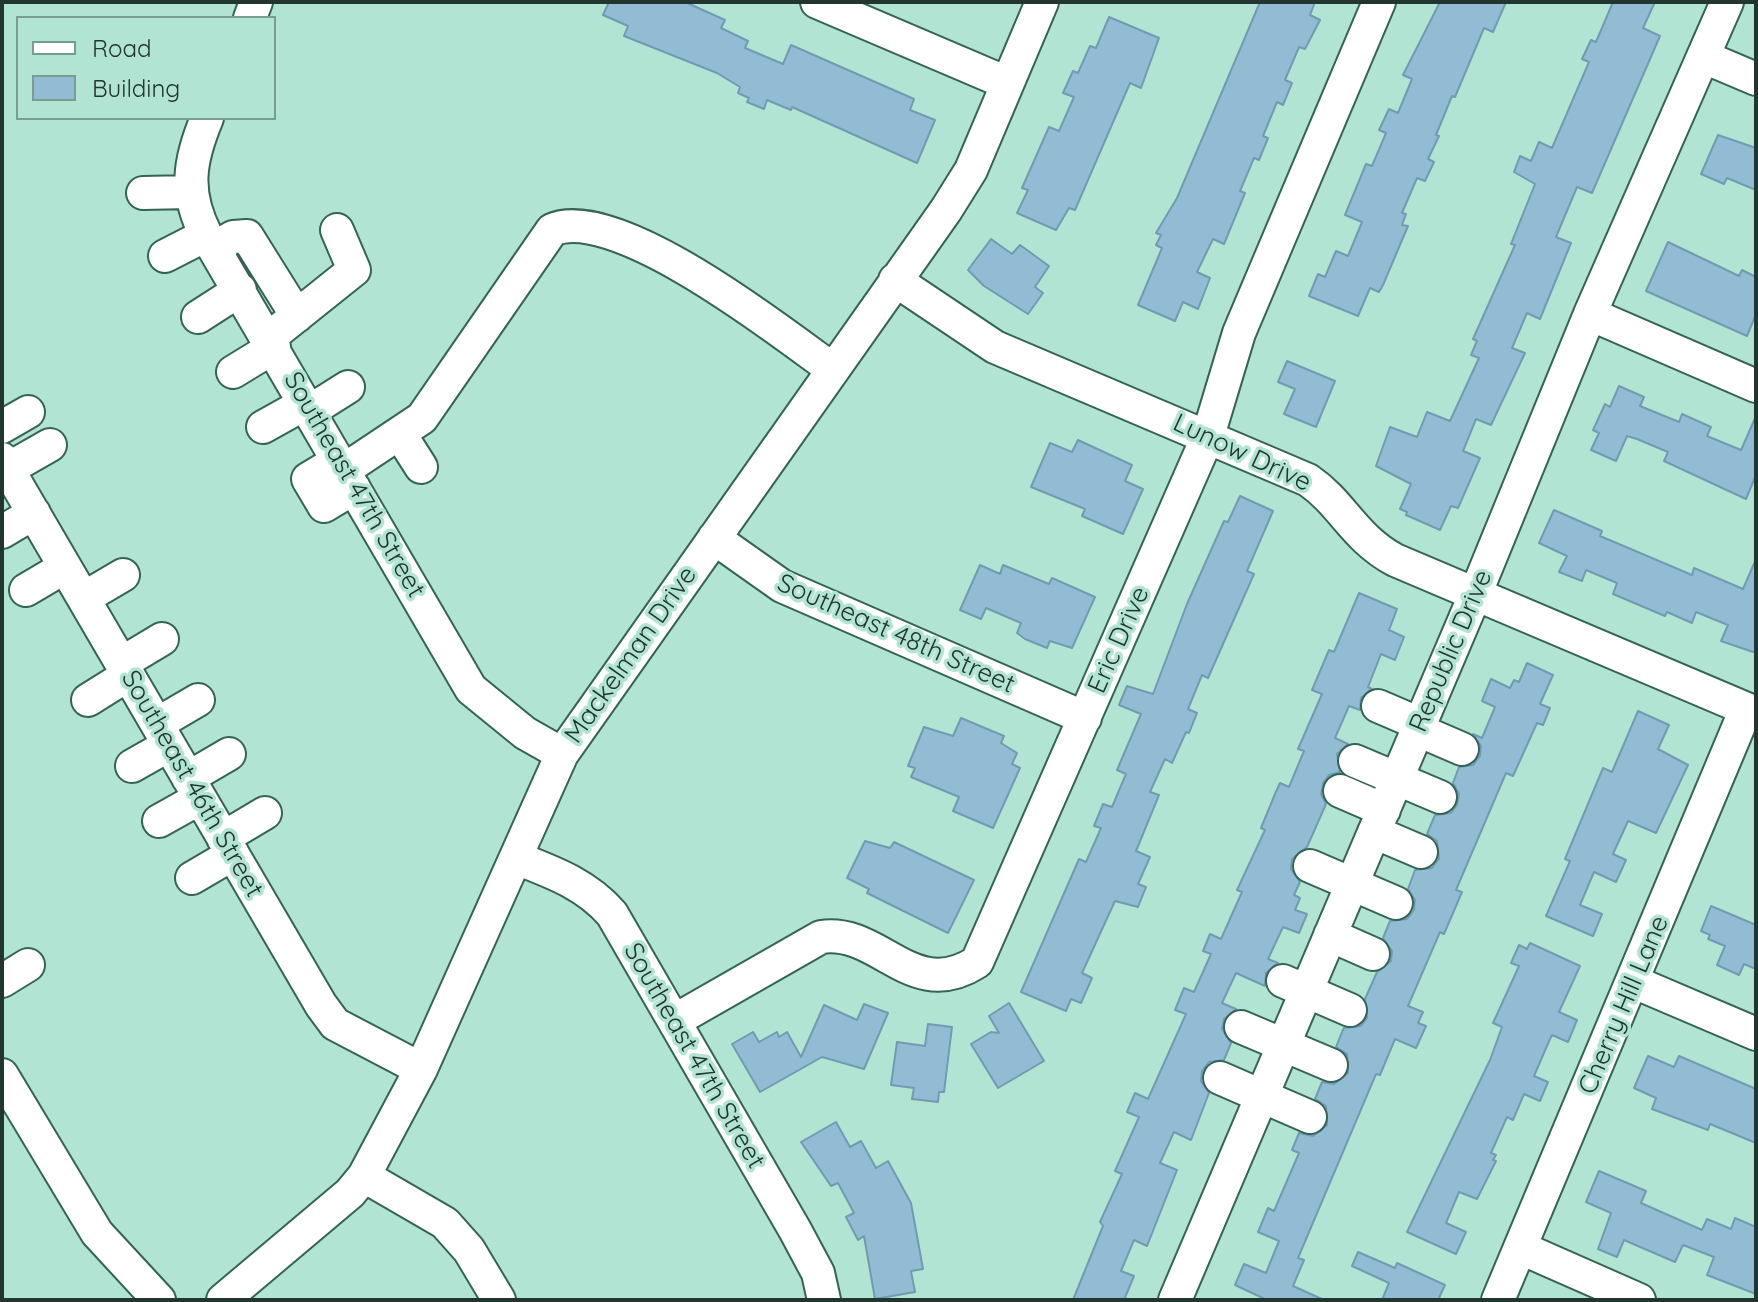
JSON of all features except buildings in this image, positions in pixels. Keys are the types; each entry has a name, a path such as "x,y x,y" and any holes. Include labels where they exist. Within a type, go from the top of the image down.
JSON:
{"street":[{"path":"817,2 1007,83"},
{"name":"Mackelman Drive","path":"223,1300 350,1193 364,1176 421,1069 562,754 971,170 1042,2"},
{"name":"Eric Drive","path":"674,1021 821,937 834,935 930,976 948,977 977,962 1208,436 1239,333 1379,2"},
{"name":"Republic Drive","path":"1175,1300 1283,1045 1295,986 1321,933 1352,884 1590,314 1727,2"},
{"path":"1704,57 1756,79"},
{"path":"143,193 189,186 193,153 206,120"},
{"name":"Southeast 47th Street","path":"189,186 210,242 272,343 471,689 515,727 562,754"},
{"path":"345,473 422,418 552,230 565,224 582,226 634,244 707,279 832,369"},
{"path":"233,372 272,343 297,316 354,270 337,230"},
{"path":"165,256 210,242 247,236 297,316"},
{"name":"Lunow Drive","path":"895,280 983,341 1308,480 1327,495 1358,534 1380,552 1751,711"},
{"path":"198,317 240,290"},
{"path":"1590,314 1756,386"},
{"path":"263,427 348,387"},
{"path":"400,434 421,467"},
{"path":"5,464 50,445"},
{"name":"Southeast 46th Street","path":"5,464 335,1024 421,1069"},
{"path":"2,532 34,513"},
{"name":"Southeast 48th Street","path":"714,538 782,586 1085,718"},
{"path":"26,590 65,567"},
{"path":"84,598 123,575"},
{"path":"88,700 162,639"},
{"path":"132,766 198,700"},
{"path":"1378,706 1462,749"},
{"name":"Cherry Hill Lane","path":"1498,1300 1751,711"},
{"path":"159,821 229,754"},
{"path":"1355,761 1440,797"},
{"path":"1340,791 1421,852"},
{"path":"192,878 265,813"},
{"name":"Southeast 47th Street","path":"516,858 573,881 597,897 612,914 801,1241 818,1273 824,1300"},
{"path":"1310,866 1396,903"},
{"path":"1321,933 1373,954"},
{"path":"1634,982 1756,1034"},
{"path":"1295,986 1350,1010"},
{"path":"1241,1027 1331,1065"},
{"path":"2,1075 97,1233 159,1300"},
{"path":"1220,1078 1310,1117"},
{"path":"364,1176 445,1223 469,1250 499,1300"},
{"path":"1521,1248 1639,1300"}]}
